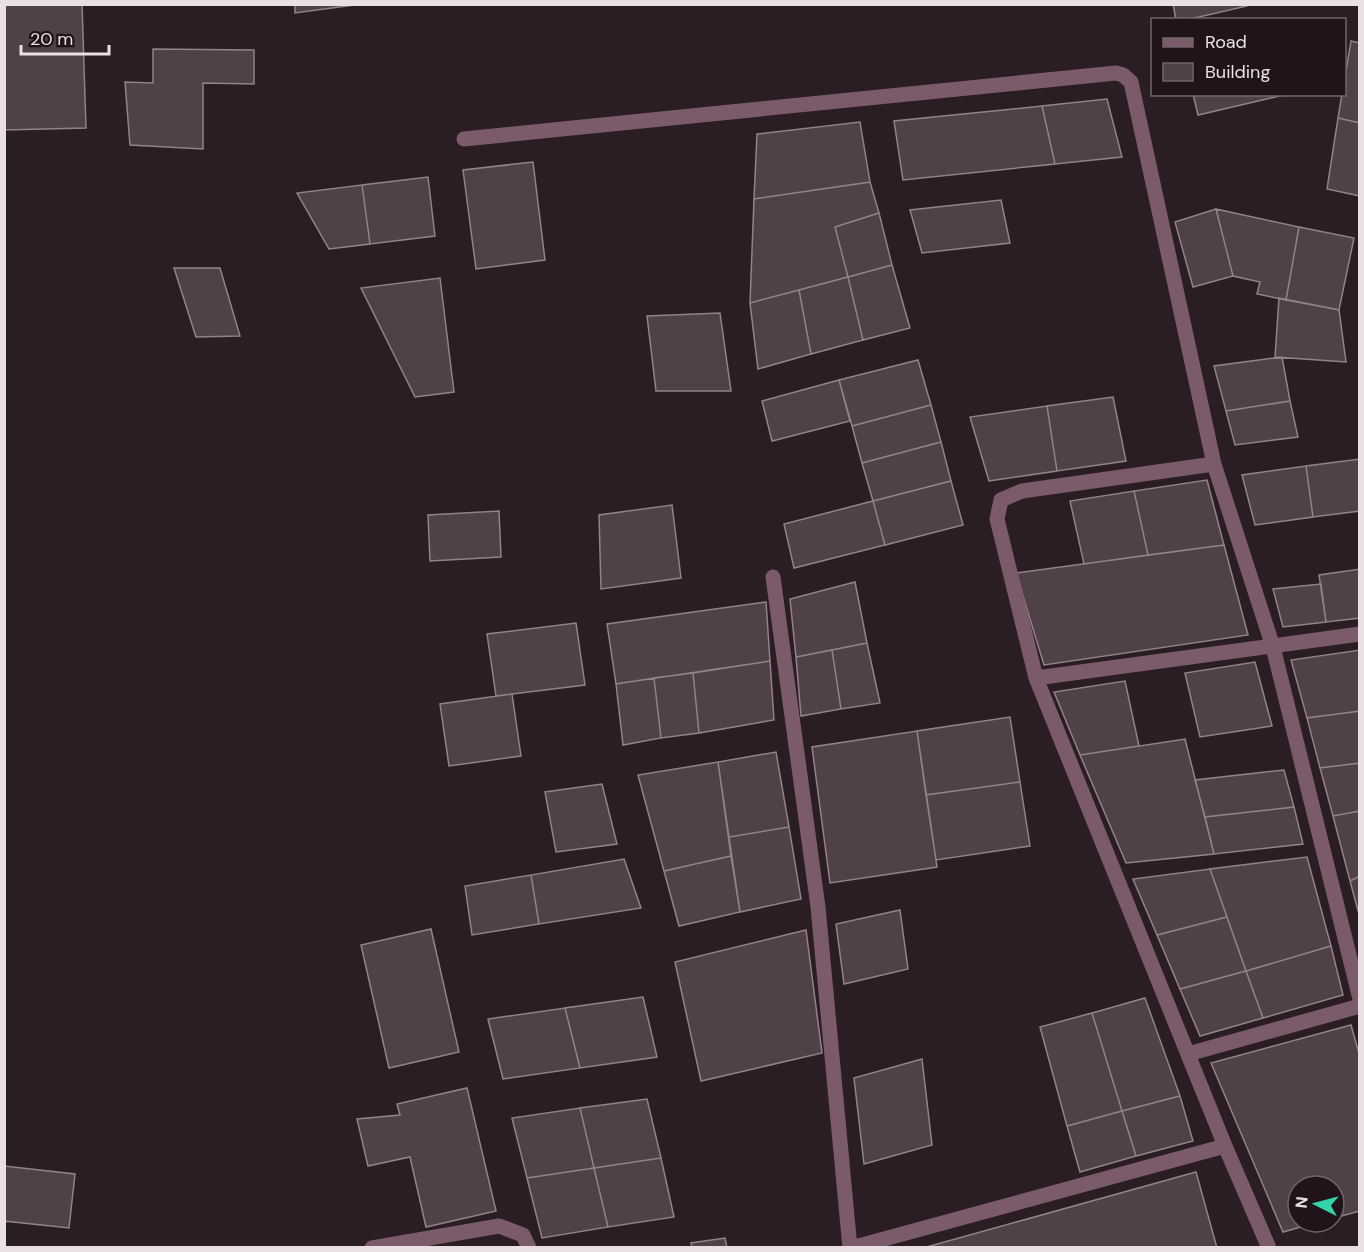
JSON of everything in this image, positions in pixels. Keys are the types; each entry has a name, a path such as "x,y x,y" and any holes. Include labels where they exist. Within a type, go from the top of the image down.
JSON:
{"street":[{"path":"464,139 1116,73 1124,75 1131,82 1214,464 1273,647 1359,999"},
{"path":"1214,464 1022,491 1001,500 997,519 1036,678 1225,1146 1269,1248"},
{"path":"773,577 818,907 850,1248 1225,1146"},
{"path":"1036,678 1359,634"},
{"path":"1188,1054 1359,1006"},
{"path":"372,1248 499,1226 523,1235 529,1248"}],"building":[{"path":"4,4 82,4 86,128 4,130"},
{"path":"295,4 362,4 295,13"},
{"path":"1173,4 1247,4 1247,6 1195,18 1176,18"},
{"path":"1351,41 1360,43 1360,123 1338,118 1342,96 1346,96 1346,70"},
{"path":"153,49 254,50 254,84 203,83 203,149 130,145 125,82 153,83"},
{"path":"1193,96 1279,96 1198,115"},
{"path":"1107,99 1122,157 1055,164 1042,106"},
{"path":"1042,106 1055,164 903,180 894,121"},
{"path":"1338,118 1360,123 1360,196 1327,189"},
{"path":"860,122 870,182 754,199 757,134"},
{"path":"533,162 545,260 476,269 463,170"},
{"path":"428,177 435,236 370,244 362,185"},
{"path":"870,182 879,213 835,227 848,277 750,303 754,199"},
{"path":"362,185 370,244 329,249 297,193"},
{"path":"1001,200 1010,243 922,253 910,210"},
{"path":"1216,209 1299,227 1286,300 1257,294 1260,282 1233,276"},
{"path":"1216,209 1233,276 1193,287 1175,222"},
{"path":"879,213 892,265 848,277 835,227"},
{"path":"1299,227 1354,238 1339,310 1286,300"},
{"path":"892,265 910,328 863,340 848,277"},
{"path":"174,268 220,268 240,336 196,337"},
{"path":"848,277 863,340 811,354 799,290"},
{"path":"440,278 454,392 415,397 361,288"},
{"path":"799,290 811,354 758,369 750,303"},
{"path":"1279,298 1339,310 1346,362 1275,357"},
{"path":"720,313 731,391 656,391 647,316"},
{"path":"1282,357 1290,401 1226,411 1214,366"},
{"path":"918,360 931,405 852,426 839,380"},
{"path":"839,380 850,421 772,441 762,401"},
{"path":"1113,397 1126,461 1057,471 1047,406"},
{"path":"1290,401 1298,437 1235,445 1226,411"},
{"path":"931,405 941,442 862,463 852,426"},
{"path":"1047,406 1057,471 989,481 970,417"},
{"path":"941,442 951,481 873,501 862,463"},
{"path":"1360,459 1360,511 1313,517 1306,466"},
{"path":"1306,466 1313,517 1255,525 1242,475"},
{"path":"1207,480 1224,545 1148,555 1134,491"},
{"path":"951,481 963,525 885,545 873,501"},
{"path":"1134,491 1148,555 1084,564 1070,501"},
{"path":"873,501 885,545 794,568 784,524"},
{"path":"672,505 681,578 601,589 599,515"},
{"path":"499,511 501,557 430,561 428,515"},
{"path":"1224,545 1248,635 1044,665 1016,573"},
{"path":"1360,569 1360,618 1326,622 1319,575"},
{"path":"855,582 867,643 796,657 790,599"},
{"path":"1321,584 1326,622 1283,627 1273,589"},
{"path":"766,602 770,661 616,684 607,624"},
{"path":"576,623 585,685 496,696 487,634"},
{"path":"867,643 880,703 841,709 832,650"},
{"path":"832,650 841,709 801,716 796,657"},
{"path":"1360,650 1360,711 1307,718 1291,660"},
{"path":"770,661 774,720 699,733 693,673"},
{"path":"1255,662 1272,726 1200,737 1185,673"},
{"path":"693,673 699,733 661,738 654,678"},
{"path":"654,678 661,738 623,745 616,684"},
{"path":"1125,681 1139,746 1080,755 1054,692"},
{"path":"512,694 521,756 449,766 440,704"},
{"path":"1360,711 1360,763 1320,768 1307,718"},
{"path":"1010,717 1020,782 926,795 917,731"},
{"path":"917,731 937,867 830,883 812,747"},
{"path":"1185,739 1214,854 1126,863 1080,755"},
{"path":"776,752 789,827 729,837 718,762"},
{"path":"718,762 731,856 664,871 638,775"},
{"path":"1360,763 1360,811 1333,816 1320,768"},
{"path":"1284,770 1294,807 1205,817 1195,780"},
{"path":"1020,782 1030,846 936,860 926,795"},
{"path":"602,784 617,844 556,852 545,792"},
{"path":"1294,807 1303,844 1214,854 1205,817"},
{"path":"1360,811 1360,876 1350,881 1333,816"},
{"path":"789,827 801,899 740,912 729,837"},
{"path":"731,856 740,912 679,926 664,871"},
{"path":"1307,857 1331,946 1246,971 1210,869"},
{"path":"624,859 641,908 539,924 531,875"},
{"path":"1210,869 1227,917 1157,935 1133,879"},
{"path":"531,875 539,924 472,935 465,886"},
{"path":"1360,876 1360,918 1350,881"},
{"path":"900,910 908,969 844,984 836,924"},
{"path":"1227,917 1246,971 1180,989 1157,935"},
{"path":"431,929 459,1052 389,1068 361,945"},
{"path":"806,930 822,1053 701,1081 675,962"},
{"path":"1331,946 1343,995 1263,1018 1246,971"},
{"path":"1246,971 1263,1018 1200,1036 1180,989"},
{"path":"643,997 657,1057 580,1068 565,1008"},
{"path":"1145,998 1180,1096 1122,1111 1092,1013"},
{"path":"565,1008 580,1068 503,1079 488,1019"},
{"path":"1092,1013 1122,1111 1067,1126 1040,1027"},
{"path":"1351,1025 1360,1057 1360,1211 1346,1215 1346,1174 1286,1174 1286,1231 1283,1232 1211,1063"},
{"path":"922,1059 932,1145 864,1164 854,1078"},
{"path":"467,1088 496,1211 426,1227 410,1157 368,1166 357,1119 400,1115 397,1104"},
{"path":"1180,1096 1193,1141 1136,1156 1122,1111"},
{"path":"647,1099 661,1158 594,1168 580,1108"},
{"path":"580,1108 594,1168 527,1178 512,1118"},
{"path":"1122,1111 1136,1156 1080,1172 1067,1126"},
{"path":"661,1158 674,1217 608,1227 594,1168"},
{"path":"4,1166 75,1174 69,1228 4,1221"},
{"path":"594,1168 608,1227 542,1238 527,1178"},
{"path":"1196,1172 1217,1248 923,1248"},
{"path":"725,1238 727,1248 692,1248 691,1243"}]}
